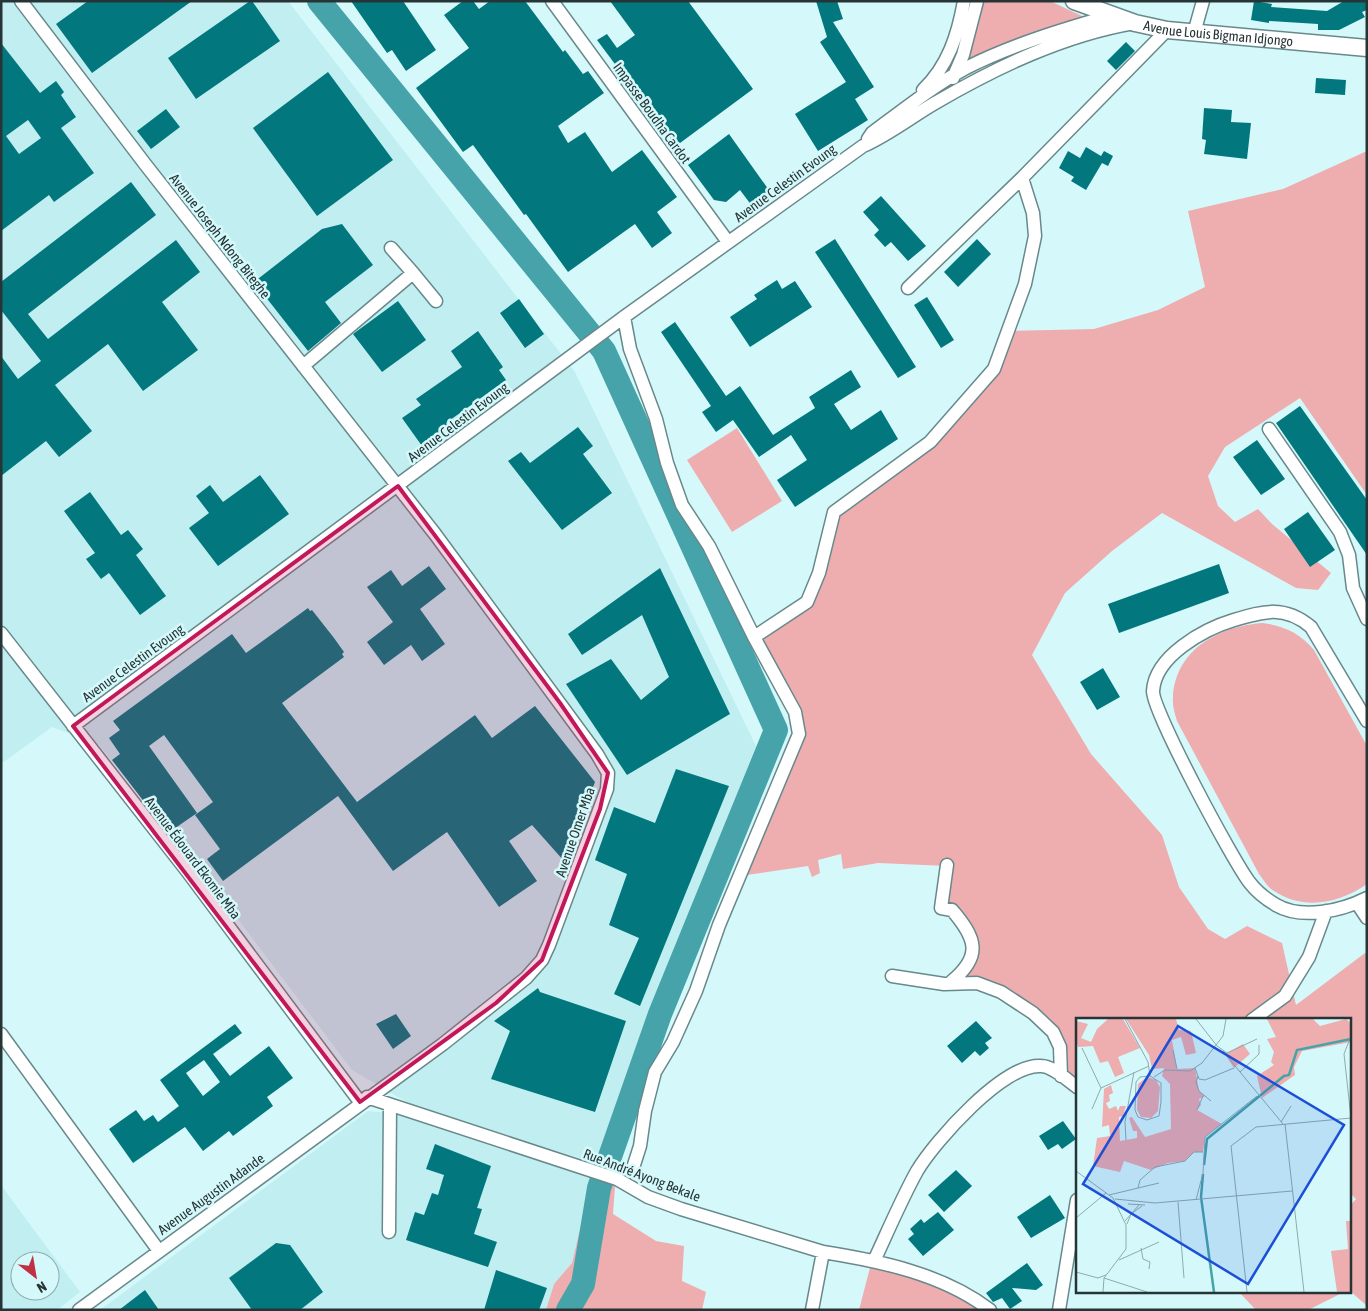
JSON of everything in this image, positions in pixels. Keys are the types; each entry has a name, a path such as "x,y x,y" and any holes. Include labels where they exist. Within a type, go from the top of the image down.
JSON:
{"main road":[{"name":"Avenue Louis Bigman Idjongo","path":"1074,1 1135,23 1167,30 1367,48"}],"street":[{"name":"Avenue Joseph Ndong Biteghe","path":"21,1 398,486"},
{"name":"Impasse Boudha Cardot","path":"552,1 728,242"},
{"path":"905,109 933,79 947,59 955,40 964,1"},
{"path":"936,102 954,75 963,55 978,1"},
{"path":"1194,33 1203,1"},
{"path":"863,146 872,133 954,75 991,57 1113,15"},
{"path":"863,146 936,102 1028,56 1090,34 1135,23"},
{"path":"908,288 1022,178 1167,30"},
{"name":"Avenue Celestin Evoung","path":"73,726 624,316 863,146"},
{"path":"754,637 807,602 819,573 834,512 930,442 994,369 1025,284 1035,236 1033,213 1022,178"},
{"path":"391,248 436,301"},
{"path":"303,366 413,274"},
{"path":"624,316 630,349 656,419 666,463 682,505 709,546 754,637 796,712 799,734 720,926 696,990 673,1042 655,1072 645,1111 640,1146 633,1168"},
{"path":"1269,429 1340,532 1349,555 1353,588 1367,619"},
{"name":"Avenue Omer Mba","path":"363,1100 496,1002 526,978 542,960 562,913 600,809 607,789 608,773 560,702 398,486"},
{"path":"1367,721 1311,627 1300,619 1282,611 1257,613 1213,628 1199,636 1168,658 1160,668 1153,692 1169,734 1236,862 1250,883 1264,898 1278,906 1304,912 1326,911 1362,900 1367,918"},
{"name":"Avenue Édouard Ekomie Mba","path":"1,633 363,1100"},
{"path":"947,866 940,908 952,910 967,928 973,941 970,964 951,982"},
{"path":"1255,1018 1285,996 1309,957 1326,911"},
{"path":"892,976 944,984 951,982 977,983 1001,992 1033,1013 1053,1032 1060,1047 1061,1076"},
{"path":"1,1034 159,1251"},
{"path":"874,1260 918,1170 949,1131 985,1094 1005,1078 1030,1066 1046,1066 1076,1086"},
{"name":"Rue André Ayong Bekale","path":"363,1100 390,1105 594,1171 617,1179 648,1197 681,1209 823,1252 874,1260 951,1286 990,1310"},
{"name":"Avenue Augustin Adande","path":"79,1310 363,1100"},
{"path":"390,1105 390,1232"},
{"path":"1059,1310 1076,1206"},
{"path":"812,1310 823,1252"}],"highlighted area":[{"path":"398,486 560,703 608,773 600,809 542,960 496,1003 360,1102 73,726"}],"shaded area":[{"path":"1,1 288,1 575,372 756,746 672,955 596,1163 415,1107 352,1070 203,873 99,745 52,727 1,764"},
{"path":"983,1 1050,1 1082,16 1082,18 967,62"},
{"path":"1367,151 1367,495 1300,398 1225,447 1208,476 1218,506 1235,522 1258,509 1272,524 1331,573 1318,590 1296,588 1162,513 1112,551 1065,593 1032,655 1091,754 1162,835 1179,887 1208,929 1225,939 1247,926 1282,943 1296,1005 1365,953 1367,954 1367,1306 1350,1291 1350,1206 1356,1199 1350,1193 1350,1018 1076,1018 1076,1086 1061,1076 1053,1032 1001,992 951,982 970,964 967,928 941,908 947,866 878,863 843,869 841,854 818,860 820,873 812,877 808,866 740,876 799,733 754,637 807,602 834,512 930,442 994,369 1007,331 1094,329 1158,310 1205,287 1188,211 1283,189"},
{"path":"737,428 782,501 732,532 687,460"},
{"path":"1263,623 1291,631 1309,644 1367,746 1367,884 1334,900 1309,903 1297,901 1272,890 1268,886 1259,874 1177,721 1173,707 1176,681 1182,666 1191,654 1216,635 1231,629"},
{"path":"368,1111 400,1114 592,1179 572,1263 554,1284 546,1310 100,1310"},
{"path":"592,1179 615,1186 613,1214 656,1241 684,1246 682,1281 706,1292 702,1310 546,1310 554,1284 572,1263"},
{"path":"1,1185 50,1251 10,1251 10,1301 60,1301 60,1265 80,1292 57,1310 1,1310"},
{"path":"872,1260 915,1273 990,1310 859,1310"},
{"path":"1241,1294 1340,1294 1308,1310 1256,1310"}],"building":[{"path":"88,1 192,1 92,73 56,24"},
{"path":"252,1 280,41 196,99 168,58"},
{"path":"351,1 403,1 436,50 406,71 392,50 387,53"},
{"path":"463,1 473,1 479,9 490,1 525,1 563,52 565,50 583,74 588,71 604,93 558,126 568,143 585,132 612,172 642,150 677,197 657,212 672,233 652,248 635,224 568,272 473,145 463,152 416,88 469,48 444,15"},
{"path":"610,1 688,1 753,89 676,146 597,40 607,34 617,48 635,35"},
{"path":"816,1 837,1 843,19 833,22 874,87 855,99 868,120 818,151 795,114 846,82 820,42 827,37"},
{"path":"1254,1 1272,4 1271,7 1327,11 1344,1 1367,1 1367,10 1362,12 1365,17 1339,30 1318,30 1318,24 1269,21 1269,23 1251,20"},
{"path":"1126,42 1135,51 1116,70 1107,61"},
{"path":"1,43 40,93 56,81 64,92 61,95 76,117 61,128 94,173 54,202 49,195 1,231","holes":["28,120 41,138 19,154 6,136"]},
{"path":"328,72 393,160 317,216 253,128"},
{"path":"1316,78 1346,80 1345,95 1315,93"},
{"path":"1204,108 1232,110 1231,122 1251,123 1247,159 1204,154 1206,140 1202,139"},
{"path":"166,109 180,127 151,149 137,131"},
{"path":"729,134 771,193 752,206 740,190 726,202 714,200 688,165"},
{"path":"1086,147 1101,156 1104,151 1113,156 1108,166 1102,163 1086,190 1071,181 1074,177 1059,168 1068,151 1080,158"},
{"path":"131,182 156,215 28,314 48,339 176,240 200,272 162,302 198,350 143,391 108,344 55,385 92,431 59,457 46,441 1,476 1,356 18,379 41,361 1,310 1,282"},
{"path":"881,196 926,246 908,261 891,242 885,247 874,235 879,230 863,212"},
{"path":"342,224 373,265 325,302 341,323 308,351 254,282 322,229"},
{"path":"835,239 916,367 898,378 815,252"},
{"path":"977,239 991,254 958,287 944,272"},
{"path":"777,280 782,289 795,281 812,307 750,347 730,317 757,299 754,295"},
{"path":"927,297 954,340 941,348 914,305"},
{"path":"519,299 544,334 525,348 500,313"},
{"path":"398,301 426,340 382,372 353,334"},
{"path":"675,322 726,396 740,386 773,435 815,408 809,397 851,370 861,387 834,404 851,430 881,410 898,439 795,507 777,480 807,460 791,435 759,457 733,420 716,432 702,412 711,406 661,332"},
{"path":"478,331 503,367 499,370 506,380 446,423 449,427 422,446 402,418 421,405 416,399 462,367 451,351"},
{"path":"1300,406 1367,500 1367,555 1276,423"},
{"path":"578,427 593,446 583,454 612,493 562,530 508,461 521,452 530,463"},
{"path":"1257,440 1285,479 1261,495 1233,457"},
{"path":"260,475 289,514 218,566 189,528 209,513 196,496 210,485 223,502"},
{"path":"90,492 121,535 128,530 143,549 136,555 166,596 140,615 109,573 101,579 86,559 95,553 64,511"},
{"path":"1308,512 1335,550 1310,567 1284,529"},
{"path":"1219,564 1229,593 1119,633 1108,604"},
{"path":"429,566 446,589 420,609 445,644 422,661 411,645 384,665 367,642 393,622 367,587 391,570 402,586"},
{"path":"660,568 730,714 627,775 566,684 611,659 641,700 669,677 642,615 582,655 568,634"},
{"path":"308,608 310,611 312,610 334,638 344,652 342,654 344,657 282,703 357,802 475,715 492,738 535,706 595,782 564,861 532,825 509,841 537,881 499,907 447,832 393,871 338,796 223,881 207,859 220,849 195,815 213,802 164,735 149,746 197,813 168,833 112,760 120,754 109,738 120,730 113,721 232,634 246,653"},
{"path":"1103,668 1120,697 1097,710 1080,682"},
{"path":"676,769 729,786 640,1006 614,994 639,938 609,925 627,874 595,860 614,807 655,823"},
{"path":"538,988 540,992 626,1021 595,1112 491,1079 510,1031 494,1021"},
{"path":"396,1014 411,1036 393,1049 376,1024"},
{"path":"976,1021 992,1038 985,1043 989,1048 980,1056 975,1051 962,1063 947,1046"},
{"path":"235,1024 242,1033 213,1054 230,1076 269,1046 293,1078 267,1097 273,1106 233,1136 229,1131 203,1151 185,1127 133,1163 109,1129 136,1110 144,1121 153,1115 158,1122 179,1106 160,1080","holes":["204,1060 220,1082 203,1096 186,1073"]},
{"path":"1063,1121 1076,1139 1062,1149 1058,1144 1048,1150 1039,1136"},
{"path":"435,1144 491,1166 477,1208 482,1209 474,1234 497,1242 488,1267 406,1240 415,1212 424,1215 432,1193 438,1195 444,1175 426,1169"},
{"path":"956,1170 972,1186 944,1212 928,1195"},
{"path":"1050,1195 1065,1218 1031,1238 1017,1217"},
{"path":"938,1212 954,1230 923,1256 908,1239 914,1234 910,1229 921,1219 924,1223"},
{"path":"276,1243 290,1245 323,1292 300,1310 252,1310 229,1278"},
{"path":"1027,1263 1043,1285 1036,1290 1012,1288 1022,1301 1010,1309 1002,1298 993,1302 986,1293"},
{"path":"496,1270 547,1288 539,1310 484,1310"},
{"path":"145,1290 159,1310 119,1310"}],"waterway":[{"path":"319,1 604,351 776,730 660,1014 599,1188 583,1284 568,1310"}]}
